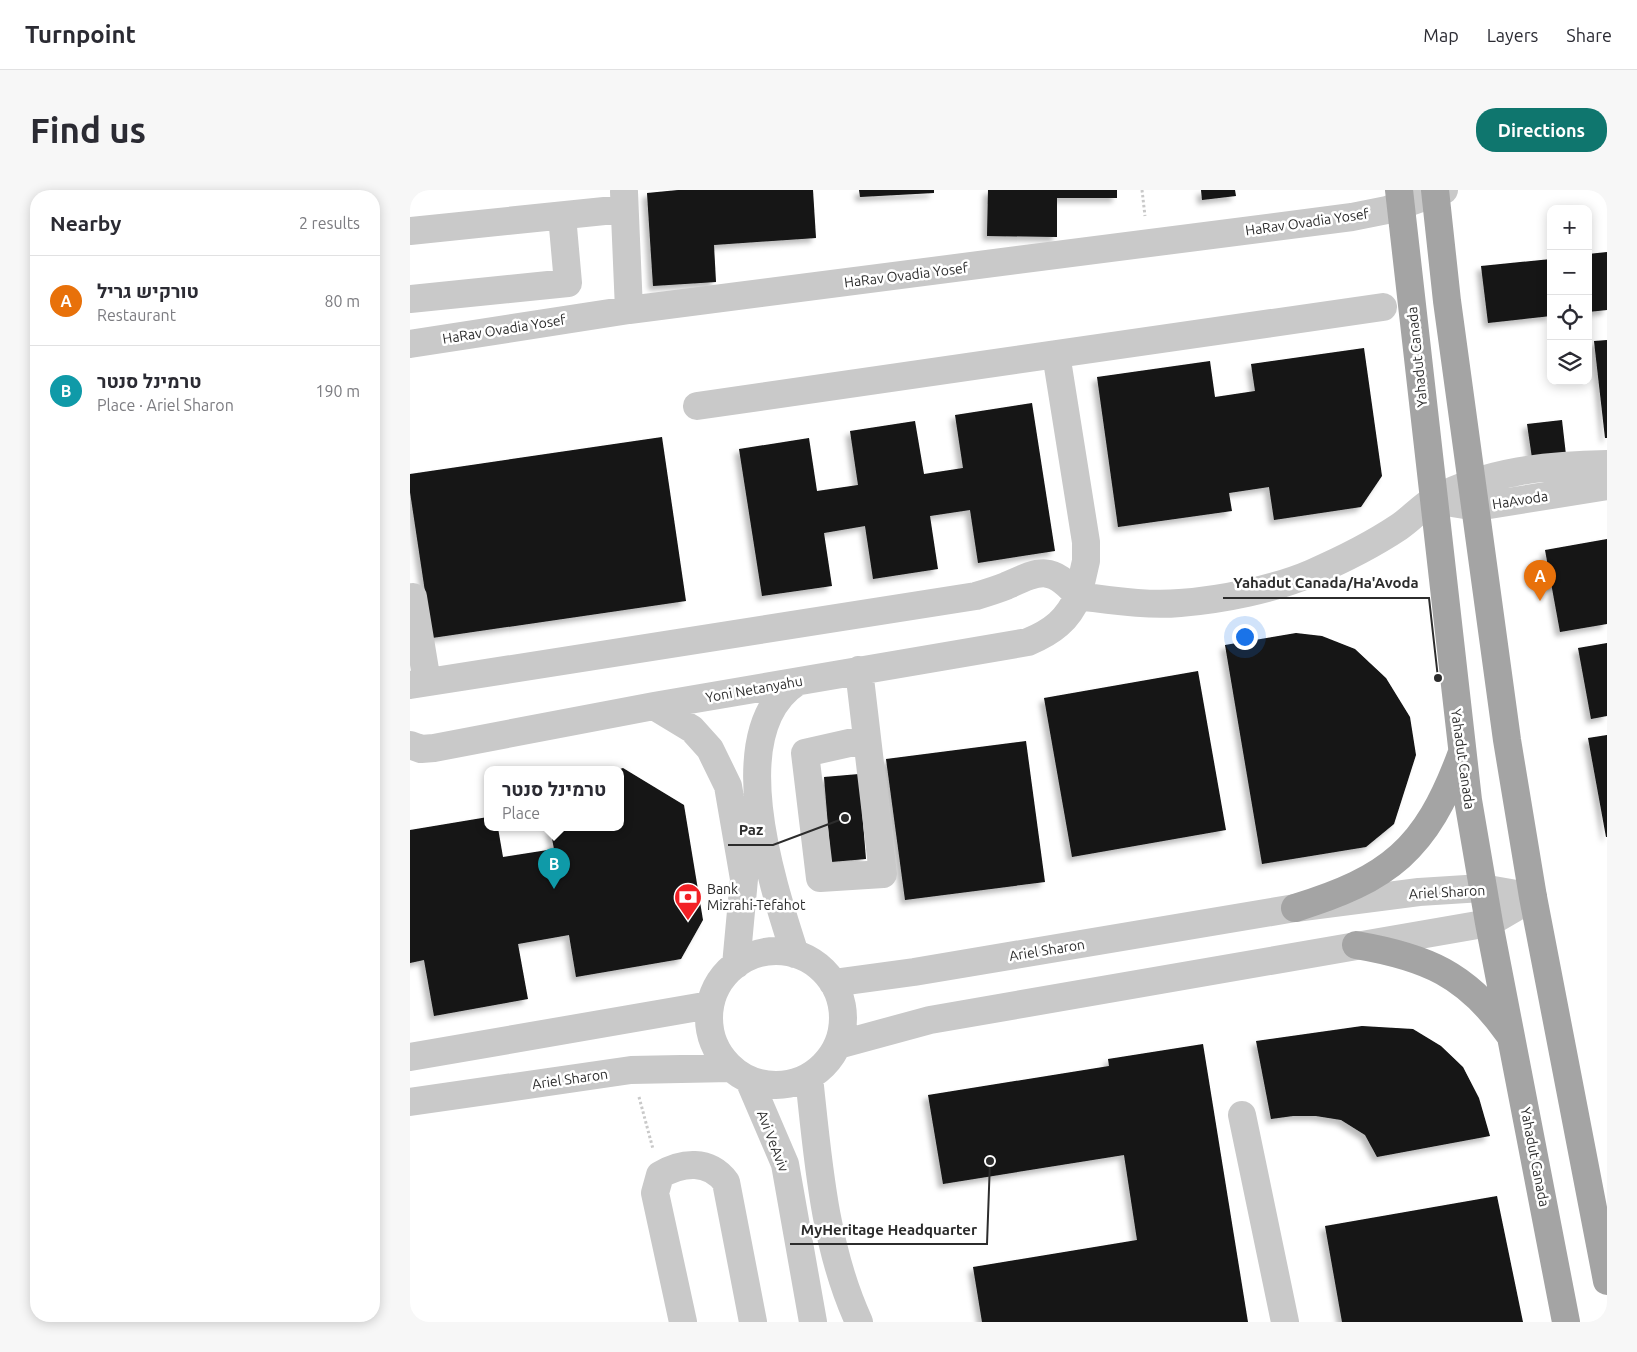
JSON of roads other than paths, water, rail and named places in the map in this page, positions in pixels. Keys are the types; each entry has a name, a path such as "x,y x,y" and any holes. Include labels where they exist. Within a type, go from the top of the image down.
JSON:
{"main road":[{"path":"1438,191 1450,329 1475,495 1507,740 1533,897 1607,1281"},
{"name":"Yahadut Canada","path":"1400,198 1461,754 1482,888 1566,1322"},
{"path":"1295,908 1346,891 1368,881 1392,865 1410,849 1431,820 1449,787 1461,754"},
{"path":"1356,945 1390,951 1417,959 1452,976 1491,1009 1512,1039"}],"street":[{"name":"HaRav Ovadia Yosef","path":"410,344 629,310 1343,218 1400,198 1438,191"},
{"path":"410,231 562,216 624,200 629,310"},
{"path":"410,299 568,283 562,216"},
{"path":"697,406 1383,307"},
{"name":"Yoni Netanyahu","path":"410,745 421,749 434,748 654,706 1028,642 1050,633 1074,607 1086,561 1086,542 1056,354"},
{"name":"HaAvoda","path":"1475,495 1519,470 1564,465 1607,464"},
{"name":"HaAvoda","path":"1433,500 1475,495 1607,486"},
{"path":"413,597 419,683 976,596 1005,586 1025,576 1041,573 1055,576 1067,582 1078,596 1118,601 1179,603 1253,591 1310,574 1358,551 1399,527 1433,500"},
{"path":"859,670 884,874 820,878 805,753 867,739"},
{"path":"795,954 774,886 757,789 756,765 764,726 771,708 780,694 796,682"},
{"path":"654,706 692,730 710,749 728,786 744,879 736,965"},
{"name":"Ariel Sharon","path":"833,983 914,972 1295,908 1419,892 1482,888 1533,897"},
{"path":"838,1045 930,1020 1489,923 1533,897"},
{"path":"775,952 795,954 823,970 833,983 842,1003 843,1024 838,1045 826,1064 809,1077 790,1084 769,1085 740,1074 717,1050 710,1028 710,1005 718,985 736,965 754,955 775,952"},
{"path":"410,1057 710,1005"},
{"name":"Ariel Sharon","path":"410,1102 631,1070 740,1074"},
{"name":"Avi VeAviv","path":"740,1074 785,1164 814,1322"},
{"path":"809,1077 820,1174 846,1322"},
{"path":"1242,1116 1285,1322"},
{"path":"683,1322 655,1193 660,1175 673,1168 701,1164 718,1171 726,1182 753,1322"},
{"path":"802,1261 820,1322"},
{"path":"837,1266 859,1322"}],"place":[{"name":"טורקיש גריל","path":"1540,601"},
{"name":"Yahadut Canada/Ha'Avoda","path":"1438,678"},
{"name":"Paz","path":"845,818"},
{"name":"טרמינל סנטר","path":"554,889"},
{"name":"Bank Mizrahi-Tefahot","path":"688,921"},
{"name":"MyHeritage Headquarter","path":"990,1161"}]}
